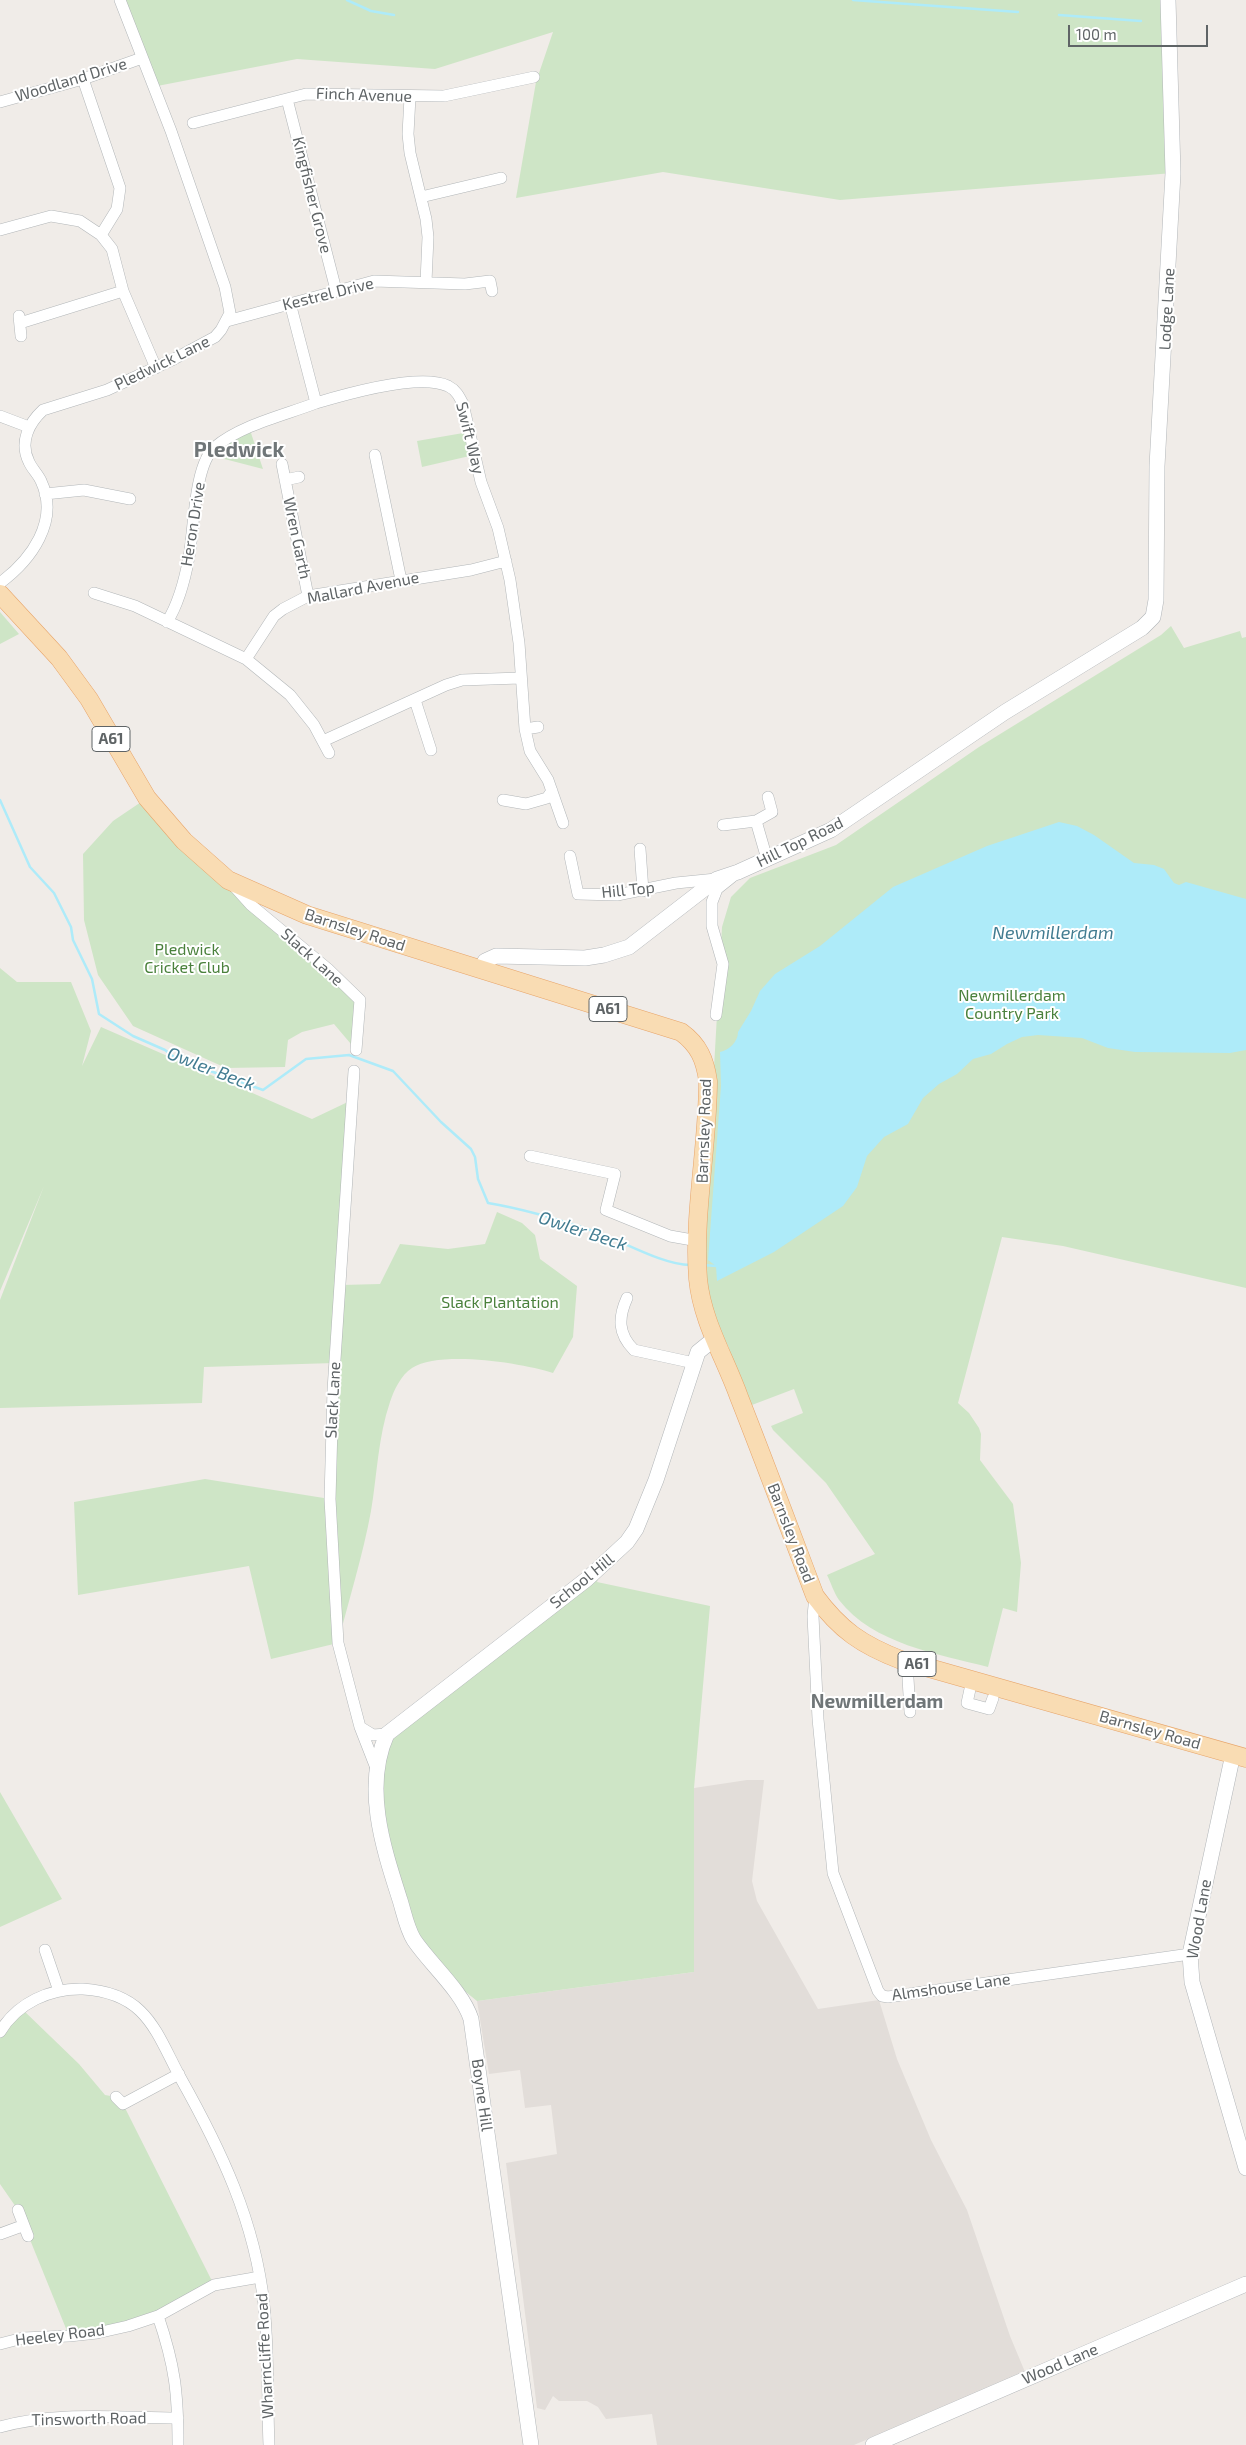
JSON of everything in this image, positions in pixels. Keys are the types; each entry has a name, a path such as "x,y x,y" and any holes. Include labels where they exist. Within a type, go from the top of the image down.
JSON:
{"main road":[{"name":"Barnsley Road","path":"0,594 59,658 89,699 147,798 184,841 228,880 307,915 681,1032 696,1044 706,1071 708,1088 698,1240 701,1296 714,1339 739,1395 815,1596 832,1619 852,1636 876,1650 907,1661 1240,1756"}],"street":[{"path":"120,0 171,131 225,287 230,313 227,321"},
{"name":"Lodge Lane","path":"1153,617 1156,600 1156,466 1174,173 1168,0"},
{"name":"Woodland Drive","path":"0,102 83,79 142,58"},
{"name":"Finch Avenue","path":"193,123 209,125 287,99 316,93 410,97 452,96 524,86 534,77"},
{"path":"83,79 120,188 117,209 101,234"},
{"path":"410,97 408,134 410,153 421,197 428,237 426,282"},
{"name":"Kingfisher Grove","path":"287,99 336,290"},
{"path":"421,197 488,186 501,178"},
{"path":"0,230 51,216 80,221 101,234 112,249 123,291 156,368"},
{"name":"Kestrel Drive","path":"227,321 374,281 494,283"},
{"path":"21,336 19,319 123,291"},
{"path":"290,303 316,403"},
{"name":"Pledwick Lane","path":"28,427 43,410 107,390 205,344 221,330 227,321"},
{"name":"Swift Way","path":"316,403 387,386 424,382 442,384 458,394 463,404 481,482 498,528 506,561 515,612 525,728 530,751 548,780 563,823"},
{"name":"Heron Drive","path":"167,622 176,607 187,566 199,482 214,447 249,427 316,403"},
{"path":"0,416 28,427 25,450 45,494 47,518 35,548 23,563 0,583"},
{"path":"374,463 401,580"},
{"name":"Wren Garth","path":"282,464 308,596"},
{"name":"Wren Garth","path":"285,480 299,477"},
{"path":"45,494 84,490 130,500"},
{"name":"Mallard Avenue","path":"246,658 274,616 308,596 471,570 506,561"},
{"path":"94,593 135,606 246,658 290,695 314,725 329,753"},
{"name":"Hill Top Road","path":"481,970 485,961 496,956 585,958 604,955 629,947 717,879 738,872 831,830 1005,712 1142,628 1153,617"},
{"path":"323,742 462,680 520,678"},
{"path":"415,700 431,750"},
{"path":"525,728 538,727"},
{"path":"428,739 440,735"},
{"path":"503,800 526,804 547,798 552,791"},
{"path":"723,825 756,821 772,812 768,797"},
{"path":"756,821 767,859"},
{"path":"640,849 643,891"},
{"name":"Hill Top","path":"570,856 578,894 617,895 676,883 717,879"},
{"path":"716,1015 723,964 712,926 712,902 717,889 738,872"},
{"name":"Slack Lane","path":"228,880 251,905 328,969 360,1000 356,1050"},
{"name":"Slack Lane","path":"354,1071 332,1394 330,1499 338,1643 360,1727 376,1768"},
{"path":"530,1156 615,1174 606,1210 670,1236 698,1240"},
{"path":"628,1298 620,1319 621,1332 634,1350 694,1362"},
{"name":"School Hill","path":"387,1734 595,1572 627,1542 636,1529 650,1496 698,1352 714,1339"},
{"name":"Almshouse Lane","path":"815,1596 813,1616 818,1719 833,1873 871,1974 882,1996 888,1997 1190,1954"},
{"path":"907,1661 910,1712"},
{"path":"972,1680 967,1703 989,1709 993,1698"},
{"path":"360,1727 373,1735 387,1734 376,1768"},
{"name":"Wood Lane","path":"1240,1756 1190,1954 1192,1982 1246,2168"},
{"name":"Boyne Hill","path":"376,1768 375,1792 378,1815 392,1873 412,1937 430,1963 466,2005 471,2019 532,2445"},
{"path":"46,1950 59,1991"},
{"name":"Wharncliffe Road","path":"0,2032 6,2021 21,2008 41,1996 59,1991 95,1990 130,2002 145,2016 161,2036 229,2170 244,2214 260,2276 267,2340 269,2445"},
{"path":"116,2097 123,2104 179,2074"},
{"path":"0,2234 25,2231 18,2210"},
{"name":"Heeley Road","path":"0,2344 23,2338 97,2333 158,2316 214,2285 260,2276"},
{"name":"Wood Lane","path":"874,2445 1246,2284"},
{"path":"158,2316 175,2373 178,2445"},
{"name":"Tinsworth Road","path":"0,2427 21,2421 56,2418 178,2418"}],"shaded area":[{"path":"747,1780 764,1780 752,1881 757,1901 818,2009 879,2000 897,2059 931,2140 967,2210 1010,2336 1025,2372 854,2445 657,2445 652,2414 606,2419 598,2407 587,2401 559,2401 553,2396 545,2410 537,2408 506,2163 557,2154 551,2105 525,2108 520,2070 489,2074 477,2001 694,1972 694,1788"}],"green space":[{"path":"120,0 1168,0 1173,173 840,200 663,172 516,198 536,82 553,32 435,69 297,59 152,87"},
{"path":"249,427 263,469 209,455"},
{"path":"469,432 474,455 422,467 417,441"},
{"path":"0,612 19,634 0,644"},
{"name":"Newmillerdam Country Park","path":"1171,626 1184,648 1240,631 1242,638 1246,637 1246,1288 1063,1246 1002,1237 958,1403 969,1413 979,1428 981,1434 980,1460 1013,1504 1021,1563 1017,1612 1003,1608 988,1667 928,1652 888,1637 853,1615 839,1600 827,1575 875,1554 826,1483 771,1426 803,1413 794,1389 744,1408 725,1363 729,1348 701,1296 722,927 731,897 750,878 836,845 979,747 1161,635"},
{"name":"Pledwick Cricket Club","path":"147,798 184,841 360,1000 356,1050 334,1024 302,1032 288,1040 285,1067 226,1068 133,1026 98,975 84,920 83,854 113,821"},
{"name":"Slack Plantation","path":"0,968 17,982 71,982 91,1031 82,1066 101,1027 312,1119 352,1100 342,1285 380,1284 400,1244 448,1249 485,1244 497,1212 522,1223 535,1235 540,1259 577,1286 573,1337 553,1373 502,1362 461,1359 441,1360 412,1368 398,1383 386,1415 380,1442 368,1527 338,1643 271,1659 249,1566 78,1595 74,1502 205,1479 330,1499 334,1363 204,1367 202,1403 0,1408 0,1300 44,1186 0,1291"},
{"path":"603,1566 597,1582 710,1606 694,1788 694,1972 477,2001 430,1963 412,1937 378,1815 381,1749"},
{"path":"0,1792 62,1899 0,1927"},
{"path":"21,2008 79,2064 105,2095 116,2097 123,2104 214,2285 158,2316 69,2336 18,2210 0,2184 0,2032"}],"water":[{"name":"Newmillerdam","path":"1059,822 1077,826 1094,835 1134,863 1154,865 1164,869 1174,883 1179,885 1186,882 1246,899 1246,1050 1230,1053 1135,1052 1108,1048 1082,1038 1038,1035 1022,1037 991,1054 973,1059 957,1074 939,1084 923,1098 908,1124 884,1137 867,1156 857,1187 843,1206 774,1252 717,1281 716,1266 708,1260 721,1086 720,1052 735,1042 738,1032 751,1011 760,991 775,974 820,946 893,887 987,846"}],"waterway":[{"path":"347,0 371,11 394,15"},
{"path":"853,0 1018,12"},
{"path":"1059,15 1141,21"},
{"name":"Owler Beck","path":"0,800 30,867 54,893 71,927 73,940 92,979 99,1014 133,1036 165,1050 177,1059 263,1090 306,1059 349,1055 393,1071 441,1122 471,1149 475,1157 478,1179 488,1203 569,1223 596,1232 655,1257 690,1265"},
{"name":"Owler Beck","path":"703,1265 716,1266"}],"district":[{"name":"Pledwick","path":"239,450"},
{"name":"Newmillerdam","path":"877,1702"}]}
